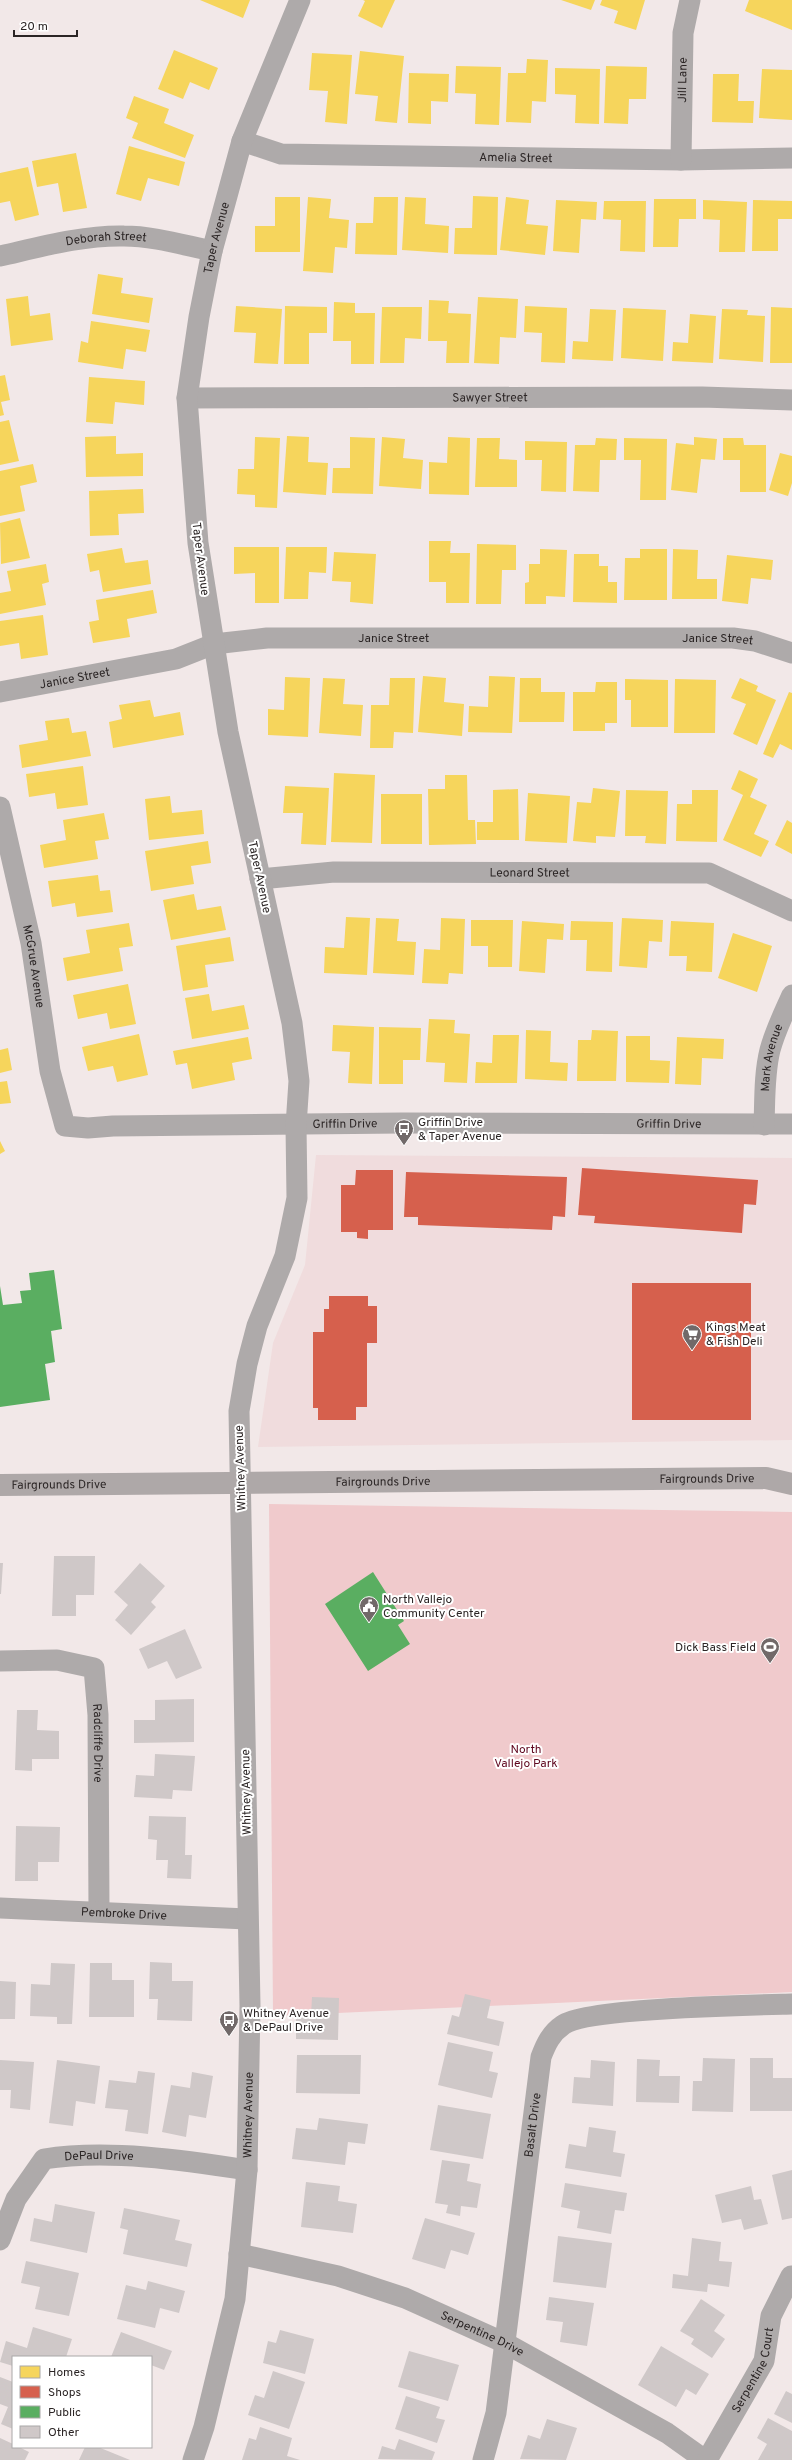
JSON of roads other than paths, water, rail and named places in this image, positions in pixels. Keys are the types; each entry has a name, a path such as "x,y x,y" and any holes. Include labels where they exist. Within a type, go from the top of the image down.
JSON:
{"main road":[{"name":"Fairgrounds Drive","path":"766,1478 792,1470"},
{"name":"Fairgrounds Drive","path":"0,1485 766,1478 792,1484"}],"street":[{"name":"Taper Avenue","path":"296,1126 299,1081 292,1023 228,732 198,543 187,398 199,317 212,250 242,140 300,0"},
{"name":"Jill Lane","path":"681,160 683,33 690,0"},
{"name":"Amelia Street","path":"242,140 281,154 681,160 792,158"},
{"name":"Deborah Street","path":"0,256 63,242 124,236 170,242 212,250"},
{"name":"Sawyer Street","path":"187,398 702,397 792,400"},
{"name":"Janice Street","path":"0,692 176,659 214,644 267,638 734,638 755,641 792,653"},
{"name":"McGrue Avenue","path":"0,807 30,943 50,1071 65,1126"},
{"name":"Leonard Street","path":"260,879 334,872 709,873 792,911"},
{"name":"Mark Avenue","path":"764,1125 766,1079 770,1050 776,1029 792,995"},
{"name":"Griffin Drive","path":"65,1126 88,1128 113,1126 296,1126 402,1123 792,1124"},
{"name":"Whitney Avenue","path":"193,2460 204,2427 235,2298 247,2170 250,2021 247,1919 241,1482 238,1411 247,1364 257,1326 287,1249 296,1198 296,1126"},
{"name":"Radcliffe Drive","path":"0,1661 57,1660 94,1668 98,1715 98,1911"},
{"name":"Pembroke Drive","path":"0,1908 98,1911 247,1919"},
{"name":"Basalt Drive","path":"483,2460 496,2413 540,2057 549,2039 564,2024 596,2016 792,2004"},
{"name":"DePaul Drive","path":"0,2240 16,2199 44,2159 67,2155 174,2159 247,2170"},
{"name":"Serpentine Drive","path":"239,2254 338,2276 390,2293 505,2343 667,2433 706,2460"},
{"name":"Serpentine Court","path":"706,2460 764,2361 771,2316 791,2276"}],"place":[{"name":"Griffin Drive & Taper Avenue","path":"404,1146"},
{"name":"Kings Meat & Fish Deli","path":"692,1351"},
{"name":"North Vallejo Community Center","path":"369,1623"},
{"name":"Dick Bass Field","path":"770,1664"},
{"name":"Whitney Avenue & DePaul Drive","path":"229,2037"}],"park label":[{"name":"North Vallejo Park","path":"526,1756"}]}
